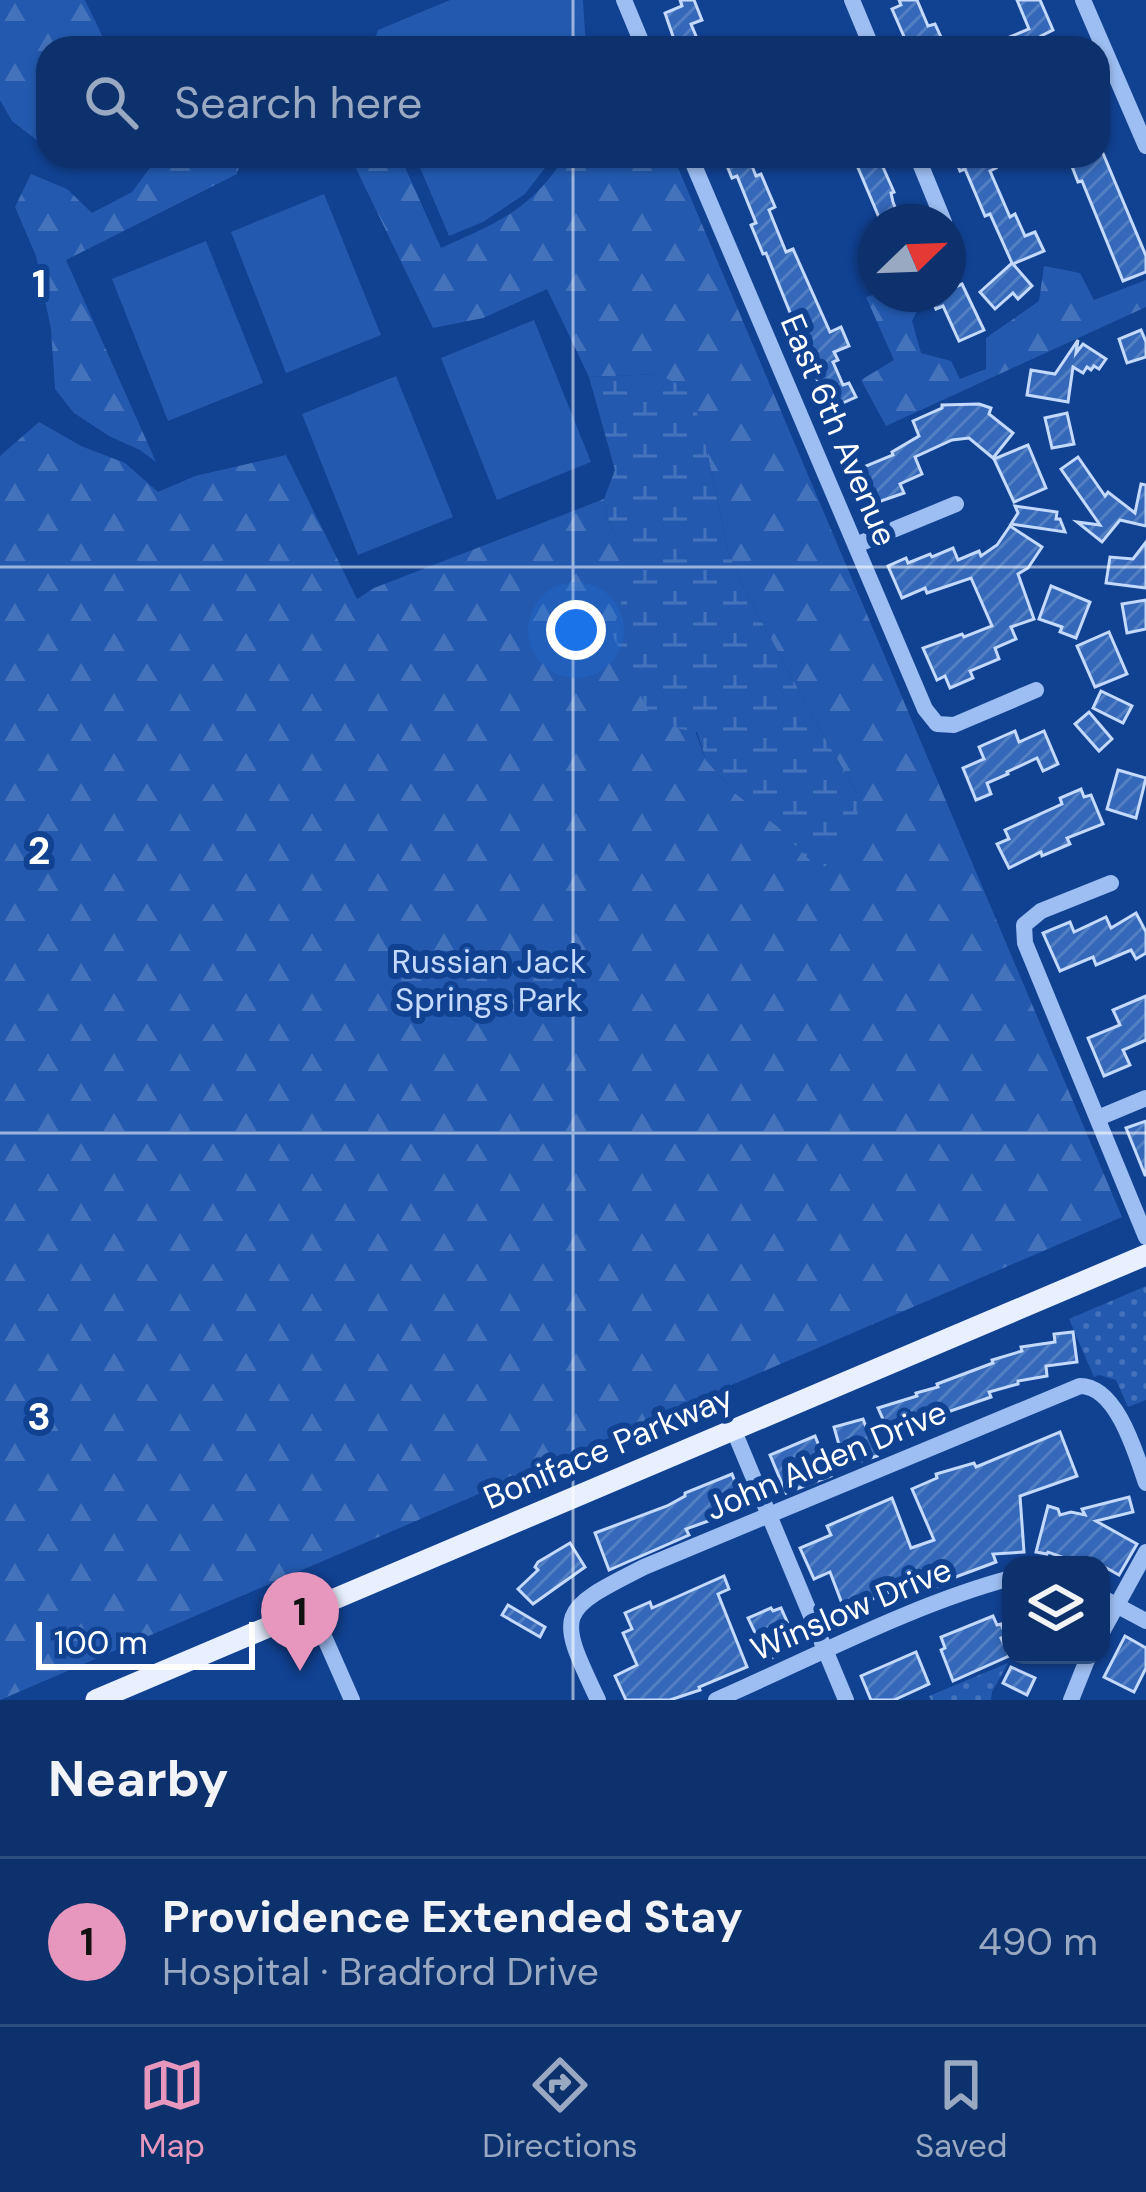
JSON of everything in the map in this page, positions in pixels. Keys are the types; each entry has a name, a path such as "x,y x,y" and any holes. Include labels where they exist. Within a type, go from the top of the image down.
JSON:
{"main road":[{"name":"Boniface Parkway","path":"96,1700 1146,1255"}],"street":[{"path":"624,0 639,36"},
{"path":"852,0 867,36"},
{"path":"1083,0 1099,36"},
{"path":"1110,63 1146,146"},
{"name":"East 6th Avenue","path":"695,168 926,709 938,724 954,724 1036,690"},
{"path":"921,168 936,204"},
{"path":"856,545 956,504"},
{"path":"1111,883 1041,911 1024,925 1024,943 1146,1237"},
{"path":"1098,1118 1146,1098"},
{"name":"John Alden Drive","path":"598,1700 570,1637 570,1621 588,1597 644,1567 1080,1386 1091,1386 1109,1400 1146,1484"},
{"path":"734,1430 846,1700"},
{"path":"1110,1600 1146,1552"},
{"name":"Winslow Drive","path":"716,1700 950,1598 1002,1581"},
{"path":"1110,1602 1146,1621"},
{"path":"311,1607 352,1700"},
{"path":"1071,1700 1083,1664"}],"green space":[{"path":"0,0 85,0 102,36 36,36 36,139 12,121 0,100"},
{"path":"450,0 583,0 585,36 376,36 378,30"},
{"path":"150,168 239,168 237,174 66,260 156,462 74,413 55,389 51,329 36,256 15,207 31,174 67,189 92,213 132,192"},
{"name":"Russian Jack Springs Park","path":"356,168 405,168 441,248 526,202 556,168 678,168 1122,1217 0,1700 0,456 39,422 125,463 158,492 195,476 286,455 357,599 374,588 604,499 610,525 634,569 706,760 735,793 777,826 857,793 742,585 727,548 705,442 658,374 589,377 547,289 483,318 433,328"},
{"path":"420,168 545,168 525,194 483,222 449,236"},
{"path":"324,194 381,335 286,373 231,232"},
{"path":"206,241 263,383 168,421 112,279"},
{"path":"1044,266 1080,273 1094,300 1146,280 1146,307 886,426 861,380 894,360 873,312 916,312 912,321 921,353 951,361 960,379 986,369 986,338 1039,301"},
{"path":"534,320 591,462 497,500 441,358"},
{"path":"658,374 691,391 727,548 742,585 857,793 858,832 831,864 818,869 777,826 735,793 706,760 697,732 654,724 612,634 632,566 610,525 604,499 615,470 589,377"},
{"path":"396,376 453,517 358,555 302,414"},
{"path":"1146,1286 1146,1400 1128,1407 1116,1380 1094,1377 1069,1319"},
{"path":"1007,1664 991,1700 931,1700 929,1696"}],"building":[{"path":"680,0 694,0 702,20 691,24 696,36 673,36 665,13 682,6"},
{"path":"899,0 917,0 928,26 935,24 940,36 904,36 892,9 901,5"},
{"path":"1017,0 1040,0 1053,30 1041,36 1012,36 1029,29"},
{"path":"728,168 753,168 756,176 761,174 786,252 793,249 830,332 841,327 849,346 834,352 838,360 833,362 843,385 849,383 856,397 829,409 751,225 756,223 737,176 732,178"},
{"path":"858,168 883,168 894,192 893,202 873,204"},
{"path":"959,168 996,168 990,171 1010,217 1015,214 1025,236 1035,232 1044,251 1013,264 1032,286 1018,299 1013,293 995,309 980,292 1012,263 965,169"},
{"path":"1073,168 1109,168 1146,256 1146,272 1123,281 1082,181 1078,182"},
{"path":"966,292 984,330 959,341 946,312 966,312"},
{"path":"1141,330 1146,357 1127,363 1119,339"},
{"path":"1078,340 1076,353 1083,344 1106,359 1099,369 1087,367 1083,373 1073,367 1068,402 1027,395 1031,370 1055,374"},
{"path":"942,405 991,408 989,414 1013,433 993,458 969,438 952,440 915,457 922,474 900,484 904,493 864,507 849,473 893,455 919,436 913,421"},
{"path":"1067,413 1074,444 1052,448 1045,418"},
{"path":"1028,445 1046,488 1014,502 994,459"},
{"path":"1078,457 1105,496 1108,492 1135,513 1141,484 1146,485 1146,526 1120,520 1102,542 1077,522 1100,525 1061,469"},
{"path":"1015,506 1057,512 1065,532 1011,524 1018,513"},
{"path":"1010,526 1042,547 1018,574 1034,619 1011,627 1016,639 995,648 999,659 970,671 973,678 950,688 945,676 937,680 923,648 992,626 971,578 902,598 888,566 953,548 958,560 979,551 981,556 997,545"},
{"path":"1146,542 1146,588 1106,583 1110,557 1133,559"},
{"path":"1051,586 1090,602 1076,638 1039,619"},
{"path":"1146,600 1146,629 1127,633 1122,604"},
{"path":"1109,632 1127,674 1095,687 1077,646"},
{"path":"1101,691 1132,706 1123,723 1093,708"},
{"path":"1089,712 1112,739 1099,751 1075,724"},
{"path":"1015,731 1019,742 1044,731 1058,764 1043,771 1037,758 987,783 991,794 976,800 963,768 984,759 979,747"},
{"path":"1118,770 1146,778 1136,818 1107,809"},
{"path":"1081,789 1084,797 1091,795 1103,824 1067,838 1070,844 1009,868 997,844 1009,839 1005,830 1062,804 1060,798"},
{"path":"1136,913 1146,932 1146,953 1136,959 1131,950 1096,965 1093,957 1060,971 1043,933 1070,922 1074,932 1106,917 1111,928"},
{"path":"1146,996 1146,1040 1123,1050 1130,1065 1104,1076 1088,1038 1120,1025 1113,1010"},
{"path":"1146,1121 1146,1175 1145,1175 1126,1128"},
{"path":"1073,1332 1077,1362 1046,1366 1047,1376 989,1392 991,1397 936,1416 938,1425 891,1437 878,1408 917,1396 1022,1351 1021,1347 1055,1342 1054,1334"},
{"path":"863,1419 877,1456 845,1466 834,1427"},
{"path":"1060,1432 1077,1476 1020,1496 1024,1552 993,1554 996,1562 942,1585 926,1590 924,1584 896,1596 894,1590 846,1614 830,1572 814,1579 800,1548 831,1535 827,1526 892,1498 911,1548 934,1540 912,1489 937,1478 936,1474 974,1463 976,1467"},
{"path":"815,1436 831,1476 786,1493 770,1455"},
{"path":"732,1474 743,1503 686,1529 689,1535 609,1570 595,1533 667,1506 685,1493"},
{"path":"1129,1497 1133,1512 1096,1521 1137,1544 1119,1575 1110,1570 1110,1556 1036,1552 1048,1506 1060,1515 1085,1515 1082,1509"},
{"path":"570,1543 585,1567 533,1604 518,1589 538,1570 538,1562"},
{"path":"724,1576 729,1589 718,1594 747,1667 670,1700 626,1700 615,1676 637,1665 623,1633 632,1629 625,1613 650,1602 652,1608"},
{"path":"508,1605 545,1627 540,1637 502,1615"},
{"path":"781,1608 797,1644 768,1660 748,1618"},
{"path":"993,1616 1002,1626 1002,1659 953,1681 941,1637"},
{"path":"1125,1636 1146,1648 1146,1668 1134,1692 1104,1677"},
{"path":"916,1652 929,1684 894,1700 871,1700 861,1676"},
{"path":"1011,1667 1035,1678 1027,1695 1003,1683"}],"place":[{"name":"Providence Extended Stay","path":"300,1671"}]}
